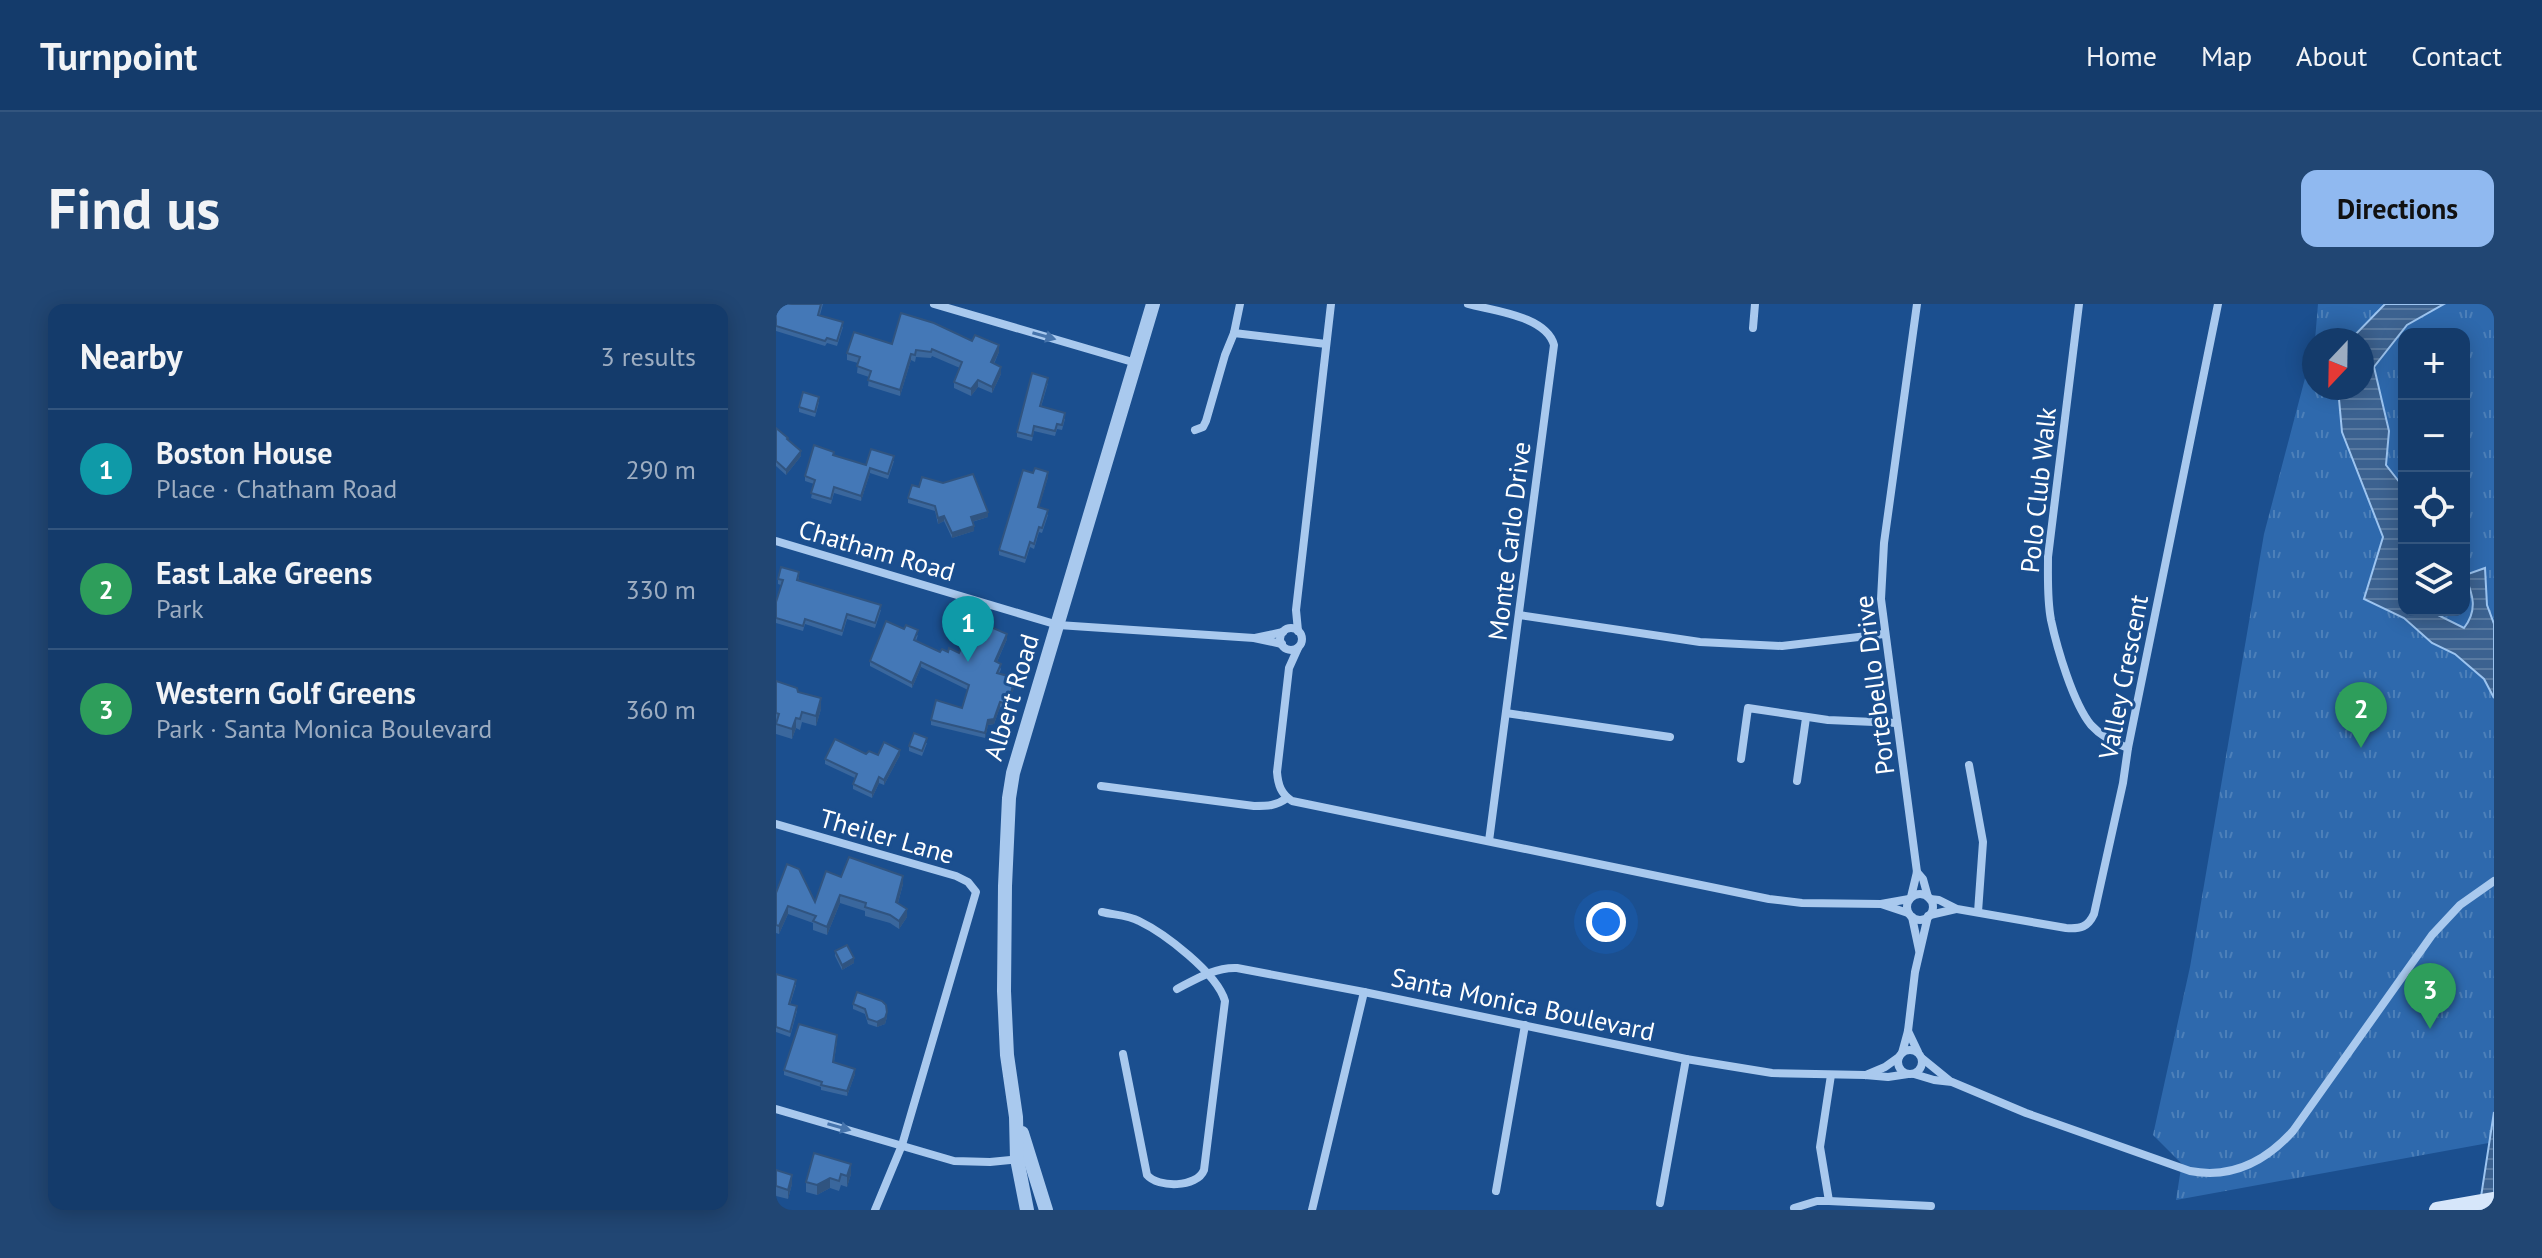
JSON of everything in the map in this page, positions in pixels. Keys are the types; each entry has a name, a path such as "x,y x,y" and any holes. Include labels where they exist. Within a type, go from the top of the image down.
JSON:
{"main road":[{"path":"2437,1210 2494,1200"}],"street":[{"path":"934,304 1136,363"},
{"name":"Albert Road","path":"1027,1210 1023,1158 1007,1055 1004,991 1006,822 1013,773 1153,304"},
{"path":"1195,430 1203,427 1206,421 1240,304"},
{"path":"1331,304 1296,610 1302,639 1289,668 1277,772 1278,784 1287,798 1302,805 1769,899 1802,903 1881,904 1920,894 1929,898 1932,910 1919,951 1908,1031 1900,1055 1899,1068 1911,1074 1921,1069 1920,1056 1908,1031"},
{"name":"Monte Carlo Drive","path":"1468,304 1532,322 1551,335 1554,345 1489,841"},
{"path":"1753,328 1755,304"},
{"name":"Portebello Drive","path":"1910,898 1917,872 1881,599 1884,543 1917,304"},
{"name":"Polo Club Walk","path":"2079,304 2048,557 2049,606 2075,698 2084,715 2102,735 2128,748"},
{"name":"Valley Crescent","path":"1929,898 1957,909 2066,928 2081,928 2090,923 2123,783 2218,304"},
{"path":"1234,333 1326,344"},
{"name":"Chatham Road","path":"776,541 1058,625 1254,638"},
{"path":"1289,668 1281,638 1296,610"},
{"path":"1519,615 1700,642 1782,646 1884,634"},
{"path":"1254,638 1292,628 1298,631"},
{"path":"1254,638 1291,650 1298,648"},
{"path":"1741,759 1748,708 1806,718 1897,723"},
{"path":"1506,713 1670,737"},
{"path":"1797,781 1806,718"},
{"path":"1969,765 1983,842 1978,912"},
{"path":"1101,786 1254,806 1279,804 1287,798"},
{"name":"Theiler Lane","path":"776,824 956,876 971,884 976,892 902,1145"},
{"name":"Portebello Drive","path":"1917,872 1923,879 1929,898"},
{"name":"Santa Monica Boulevard","path":"1920,1056 1952,1082 2026,1113 2190,1171 2215,1174 2239,1169 2267,1156 2293,1131 2432,935 2460,905 2494,881"},
{"path":"1910,898 1910,915 1919,951"},
{"path":"1881,904 1920,920 1929,916"},
{"name":"Valley Crescent","path":"1929,916 1957,909"},
{"path":"1102,912 1136,919 1161,933 1207,974 1223,994 1225,1001 1204,1170 1198,1180 1191,1183 1156,1183 1147,1175 1123,1054"},
{"name":"Santa Monica Boulevard","path":"1177,989 1207,974 1237,968 1686,1059 1772,1073 1888,1077 1911,1074 1952,1082"},
{"path":"1313,1207 1364,992"},
{"path":"1496,1191 1525,1025"},
{"path":"1900,1055 1913,1050 1920,1056"},
{"name":"Santa Monica Boulevard","path":"1865,1075 1885,1067 1900,1055"},
{"path":"1660,1203 1686,1059"},
{"path":"1829,1201 1820,1147 1831,1075"},
{"path":"776,1109 964,1162 1023,1158"},
{"path":"875,1210 902,1145"},
{"name":"Albert Road","path":"1023,1158 1046,1210"},
{"path":"1794,1208 1829,1201 1931,1206"}],"green space":[{"path":"2318,304 2494,304 2494,1142 2176,1200 2181,1168 2186,1168 2153,1135 2190,967 2264,534 2302,390 2302,400 2374,400 2374,328 2316,328"}],"shaded area":[{"path":"2385,304 2444,304 2405,328 2398,328 2398,336 2374,367 2374,328 2362,328"},
{"path":"2374,367 2389,431 2386,465 2398,480 2398,615 2364,599 2383,537 2342,432 2339,400 2374,400"},
{"path":"2485,568 2487,605 2494,624 2494,698 2484,679 2455,654 2432,643 2400,616 2440,616 2464,628 2473,609 2470,573"},
{"path":"2494,1112 2494,1210 2479,1210"}],"building":[{"path":"779,304 821,304 818,315 843,322 837,341 827,338 825,341 776,326"},
{"path":"901,313 934,323 972,341 975,335 999,345 991,362 1001,367 992,387 978,380 971,389 954,382 962,362 932,349 931,352 916,350 915,355 911,354 900,390 868,380 871,371 857,366 860,357 847,353 854,332 892,344"},
{"path":"1032,373 1048,378 1040,406 1065,413 1062,425 1057,424 1055,431 1034,426 1032,436 1017,432"},
{"path":"803,392 819,397 815,412 799,407"},
{"path":"776,428 801,451 786,470 776,461"},
{"path":"814,445 834,452 833,455 866,465 871,449 894,456 888,474 870,468 861,496 834,487 831,499 811,493 815,480 805,476"},
{"path":"1035,468 1048,472 1038,507 1048,510 1034,544 1030,542 1025,558 999,550 1023,470 1033,473"},
{"path":"973,474 988,512 971,517 974,526 952,533 944,516 938,518 935,506 908,498 912,485 919,487 922,477 943,483"},
{"path":"781,567 799,572 797,580 881,605 875,623 847,614 842,631 805,619 803,626 776,618 776,602 783,580 778,579"},
{"path":"886,621 904,629 906,625 918,630 914,640 940,652 942,649 948,652 949,648 959,653 969,632 985,640 991,627 1007,634 995,661 1001,664 997,673 1015,678 1008,704 1000,702 994,719 988,720 985,733 931,720 936,700 962,708 969,685 921,662 912,683 870,661"},
{"path":"776,681 797,688 798,692 821,698 816,716 802,712 792,729 776,724 779,714 776,713"},
{"path":"914,733 927,738 922,751 909,746"},
{"path":"835,739 866,754 869,751 878,755 884,742 900,750 884,780 879,777 872,793 853,784 857,774 825,759"},
{"path":"849,857 903,876 896,902 907,909 899,921 865,907 866,903 840,895 827,927 813,921 816,916 788,906 779,926 776,925 776,893 787,864 799,869 815,902 826,871 841,877"},
{"path":"847,945 854,958 842,965 835,951"},
{"path":"776,974 796,980 789,1004 797,1006 790,1032 776,1027"},
{"path":"857,992 882,1001 886,1005 885,1018 877,1022 868,1019 865,1009 853,1004"},
{"path":"799,1024 837,1035 833,1062 855,1069 847,1091 821,1085 822,1082 784,1070"},
{"path":"814,1153 851,1164 847,1176 841,1174 839,1181 830,1178 817,1185 806,1182"},
{"path":"776,1170 792,1175 788,1190 776,1186"}],"place":[{"name":"Boston House","path":"968,662"},
{"name":"East Lake Greens","path":"2361,748"},
{"name":"Western Golf Greens","path":"2430,1029"}]}
